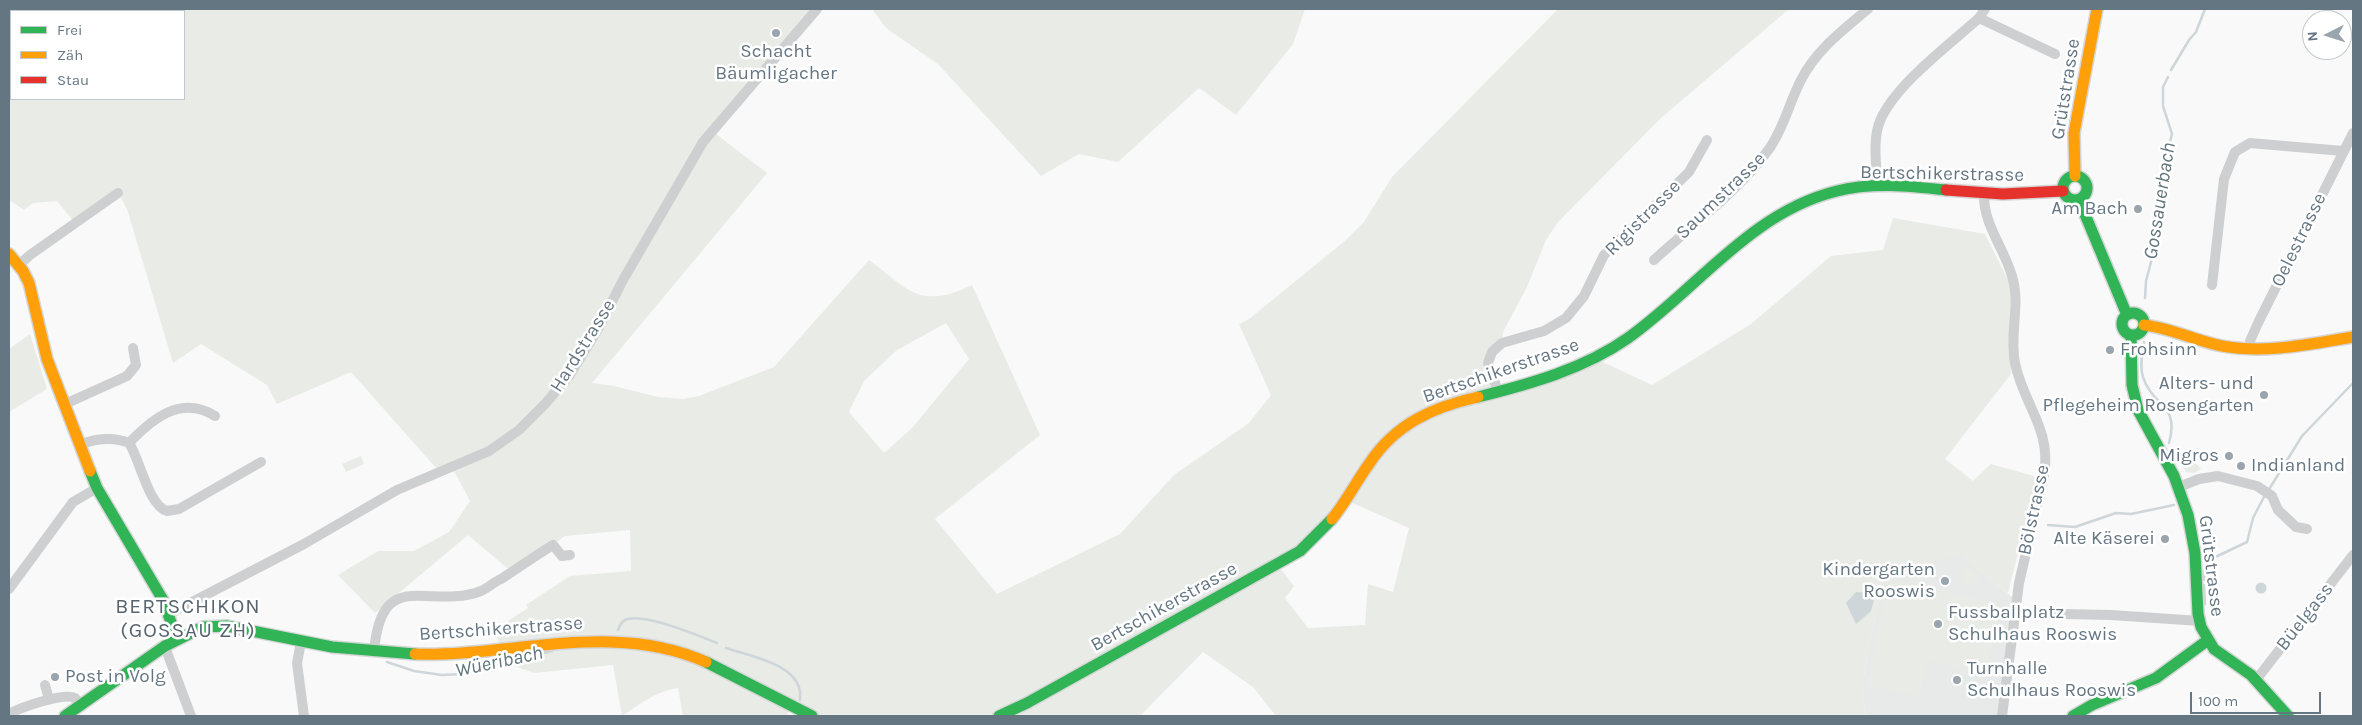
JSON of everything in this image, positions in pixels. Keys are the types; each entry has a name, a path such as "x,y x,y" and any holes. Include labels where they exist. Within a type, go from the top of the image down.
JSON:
{"street":[{"name":"Hardstrasse","path":"169,614 304,544 396,490 489,451 519,430 569,376 598,329 622,280 702,142 817,9"},
{"name":"Saumstrasse","path":"1654,260 1750,173 1770,148 1782,126 1801,80 1812,62 1826,46 1868,9"},
{"path":"1877,186 1876,140 1880,122 1892,98 1978,18 1985,9"},
{"name":"Grütstrasse","path":"2074,176 2074,133 2097,9"},
{"path":"1978,18 2055,54"},
{"name":"Oelestrasse","path":"2250,349 2250,341 2258,323 2353,133"},
{"name":"Rigistrasse","path":"1498,392 1488,363 1492,352 1502,343 1544,331 1566,318 1584,296 1604,255 1689,172 1707,140"},
{"path":"2212,285 2224,179 2235,152 2250,143 2343,152"},
{"path":"2074,176 2085,181 2088,188 2085,196 2079,200 2069,199 2063,191 2066,180 2074,176"},
{"name":"Bertschikerstrasse","path":"999,716 1036,698 1300,551 1329,524 1379,450 1398,429 1422,415 1452,403 1538,380 1596,357 1634,334 1769,220 1791,207 1814,197 1838,190 1877,186 1984,194 2063,191"},
{"path":"19,265 30,255 118,193"},
{"name":"Bölstrasse","path":"1984,194 1988,220 2014,280 2016,305 2013,342 2015,361 2020,380 2040,427 2046,454 2044,475 2025,554 2014,613 2002,716"},
{"path":"2079,200 2127,315"},
{"path":"9,255 19,265 29,283 47,359 97,488 163,600 172,625 180,638 80,704 65,716"},
{"path":"2127,315 2121,325 2124,332 2130,336 2140,334 2144,325"},
{"path":"2127,315 2139,315 2144,325 2206,342 2250,349 2295,347 2353,337"},
{"name":"Grütstrasse","path":"2130,336 2132,385 2138,410 2179,487 2188,515 2194,542 2200,621 2208,640 2218,653 2256,680 2288,716"},
{"path":"65,404 126,376 136,365 133,348"},
{"path":"130,443 143,429 171,410 191,407 204,409 215,416"},
{"path":"80,444 117,438 130,443 146,484 160,507 167,511 179,509 260,462"},
{"path":"2179,487 2198,479 2218,476 2261,488 2272,496 2278,510 2296,527 2307,529"},
{"path":"9,589 73,502 97,488"},
{"path":"374,652 380,617 389,604 400,597 413,595 468,595 483,590 553,546 562,556 570,555"},
{"name":"Büelgass","path":"2256,680 2353,555"},
{"path":"2014,613 2111,615 2200,621"},
{"name":"Bertschikerstrasse","path":"180,638 208,626 229,627 301,642 374,652 428,654 476,652 591,641 624,641 658,646 710,664 789,706 812,716"},
{"path":"2073,716 2092,705 2154,680 2208,640"},
{"path":"301,642 297,663 304,716"},
{"path":"165,647 191,716"},
{"path":"45,685 50,699"},
{"path":"9,714 50,699 74,698 80,704"}],"shaded area":[{"path":"9,9 817,9 712,131 767,173 592,383 614,386 658,397 683,399 699,396 774,367 869,260 916,294 940,296 972,285 1040,435 935,519 997,594 1120,534 1174,475 1249,423 1271,395 1239,324 1249,319 1346,240 1364,222 1392,177 1558,9 1789,9 1661,118 1558,222 1546,240 1527,287 1503,332 1502,343 1488,363 1498,391 1590,356 1652,385 1751,324 1831,256 1883,250 1893,218 1985,234 2010,284 2011,374 1945,459 1973,481 1991,464 2037,477 2008,593 1960,556 1884,570 1862,687 1866,716 1276,716 1253,687 1203,652 1140,716 812,716 789,707 787,716 683,716 678,688 655,695 622,716 613,665 534,673 512,665 493,631 528,608 526,605 570,576 631,571 630,530 565,536 512,572 468,535 375,613 338,575 378,551 414,551 449,532 470,501 452,467 437,469 351,372 277,404 267,385 201,344 173,363 127,209 118,193 75,223 57,201 33,203 24,210 11,201 9,202","holes":["946,323 969,359 912,428 884,453 849,412 864,381 897,350","1346,500 1409,528 1393,592 1368,584 1365,625 1308,628 1285,598 1294,586 1277,564"]},
{"path":"872,9 1305,9 1293,44 1236,115 1199,88 1118,162 1079,154 1041,176 938,64 886,28"},
{"path":"30,334 47,389 9,412 9,349"},
{"path":"361,456 364,464 346,472 342,464"},
{"path":"2180,458 2195,462 2201,469 2194,473 2186,472 2179,461"},
{"path":"1960,555 2016,600 2002,716 1866,716 1862,687 1884,570"},
{"path":"1968,566 1981,576 1973,586 1957,582 1964,575 1961,573"},
{"path":"1903,570 1926,575 1925,584 1893,576 1893,573"},
{"name":"Fussballplatz Schulhaus Rooswis","path":"1889,579 2002,605 1987,668 1998,671 1997,677 1928,661 1919,697 1867,685 1875,649 1873,648"},
{"path":"2261,582 2267,588 2261,594 2255,588"},
{"path":"1856,592 1867,593 1874,600 1871,611 1856,624 1846,603"}],"waterway":[{"name":"Gossauerbach","path":"2171,70 2196,32 2205,9"},
{"name":"Gossauerbach","path":"2145,298 2146,281 2156,243 2160,179 2172,134 2163,106 2163,87 2168,77"},
{"name":"Gossauerbach","path":"2144,342 2141,364 2142,373 2147,387 2164,407 2171,420 2169,443"},
{"path":"2268,491 2302,436 2353,383"},
{"path":"2205,562 2247,542 2253,518 2265,495"},
{"path":"2048,525 2075,527 2116,513 2131,514 2174,505"},
{"name":"Gossauerbach","path":"2204,569 2204,580"},
{"name":"Gossauerbach","path":"2204,585 2205,604"},
{"name":"Wüeribach","path":"618,630 626,620 636,618 672,626 717,643"},
{"name":"Wüeribach","path":"726,648 762,659 786,671 794,678 799,688 800,700"},
{"name":"Wüeribach","path":"387,662 414,671 442,675 462,674 552,651"}],"traffic: fast":[{"path":"2075,176 2084,179 2087,188 2084,197 2075,200 2066,197 2063,188 2066,179 2075,176"},
{"path":"1478,397 1556,374 1611,349 1653,318 1751,234 1778,216 1806,201 1837,191 1864,186 1905,186 1946,190"},
{"path":"2079,200 2127,315"},
{"path":"2129,313 2137,313 2144,320 2144,324 2144,328 2137,335 2129,335 2122,328 2122,320 2129,313"},
{"path":"2131,336 2132,385 2138,410 2174,476 2188,515 2195,553 2198,614 2201,627 2214,649 2251,675 2288,716"},
{"path":"90,471 97,488 163,600 172,625 180,638"},
{"path":"999,716 1027,703 1300,551 1332,519"},
{"path":"65,716 165,646 203,627 227,626 332,647 415,654"},
{"path":"2073,716 2092,705 2156,678 2208,640"},
{"path":"706,662 812,716"}],"traffic: slow":[{"path":"2075,176 2074,133 2097,9"},
{"path":"9,254 23,271 29,283 47,359 90,471"},
{"path":"2144,325 2164,329 2212,344 2255,349 2288,347 2353,337"},
{"path":"1332,519 1379,450 1391,438 1416,419 1446,406 1478,397"},
{"path":"415,654 489,651 562,643 635,643 671,650 706,662"}],"traffic: jam":[{"path":"1946,190 2003,194 2063,191"}],"place":[{"name":"Schacht Bäumligacher","path":"776,33"},
{"name":"Am Bach","path":"2138,209"},
{"name":"Frohsinn","path":"2110,350"},
{"name":"Alters- und Pflegeheim Rosengarten","path":"2264,395"},
{"name":"Migros","path":"2229,456"},
{"name":"Indianland","path":"2241,466"},
{"name":"Alte Käserei","path":"2165,539"},
{"name":"Kindergarten Rooswis","path":"1945,581"},
{"name":"Fussballplatz Schulhaus Rooswis","path":"1938,624"},
{"name":"Post in Volg","path":"55,677"},
{"name":"Turnhalle Schulhaus Rooswis","path":"1957,680"}],"district":[{"name":"BERTSCHIKON (GOSSAU ZH)","path":"188,619"}]}
